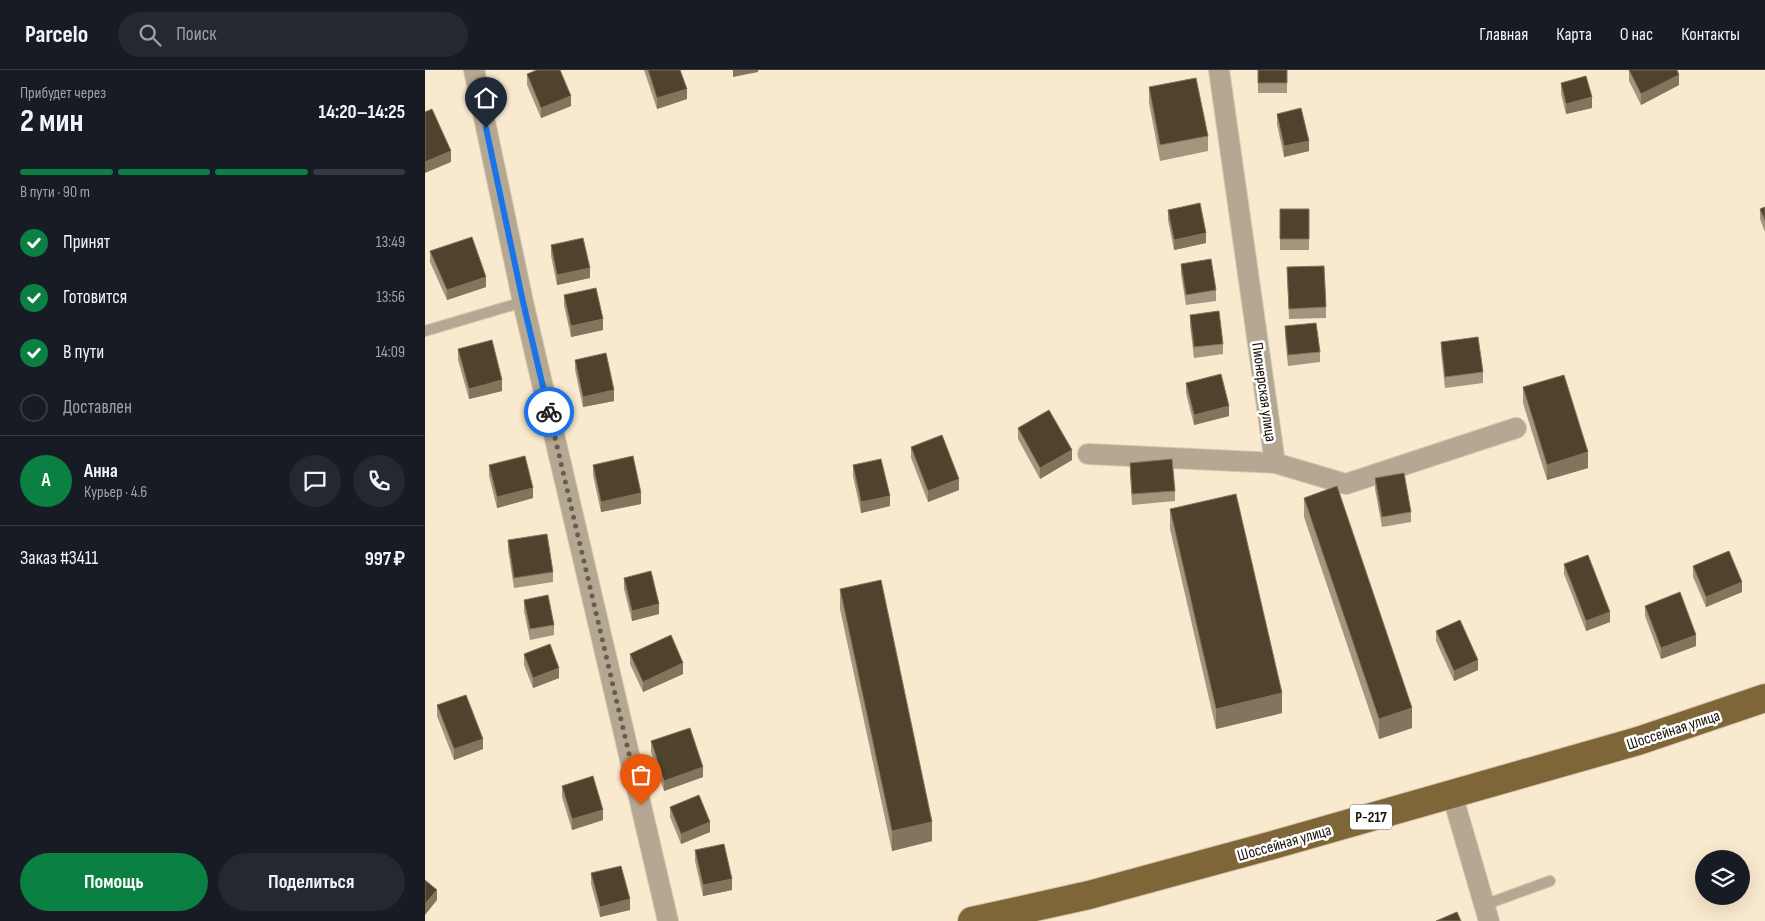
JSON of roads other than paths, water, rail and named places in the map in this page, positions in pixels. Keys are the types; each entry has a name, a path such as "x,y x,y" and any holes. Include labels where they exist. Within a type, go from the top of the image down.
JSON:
{"highway":[{"name":"Шоссейная улица","path":"972,921 1089,895 1452,794 1638,741 1765,698"}],"street":[{"path":"474,70 523,302 668,921"},
{"name":"Пионерская улица","path":"1219,70 1275,463 1346,484 1516,428"},
{"path":"1088,454 1275,463"},
{"path":"1452,794 1487,913"}],"lane":[{"path":"425,330 523,302"},
{"path":"1487,913 1549,881"}]}
